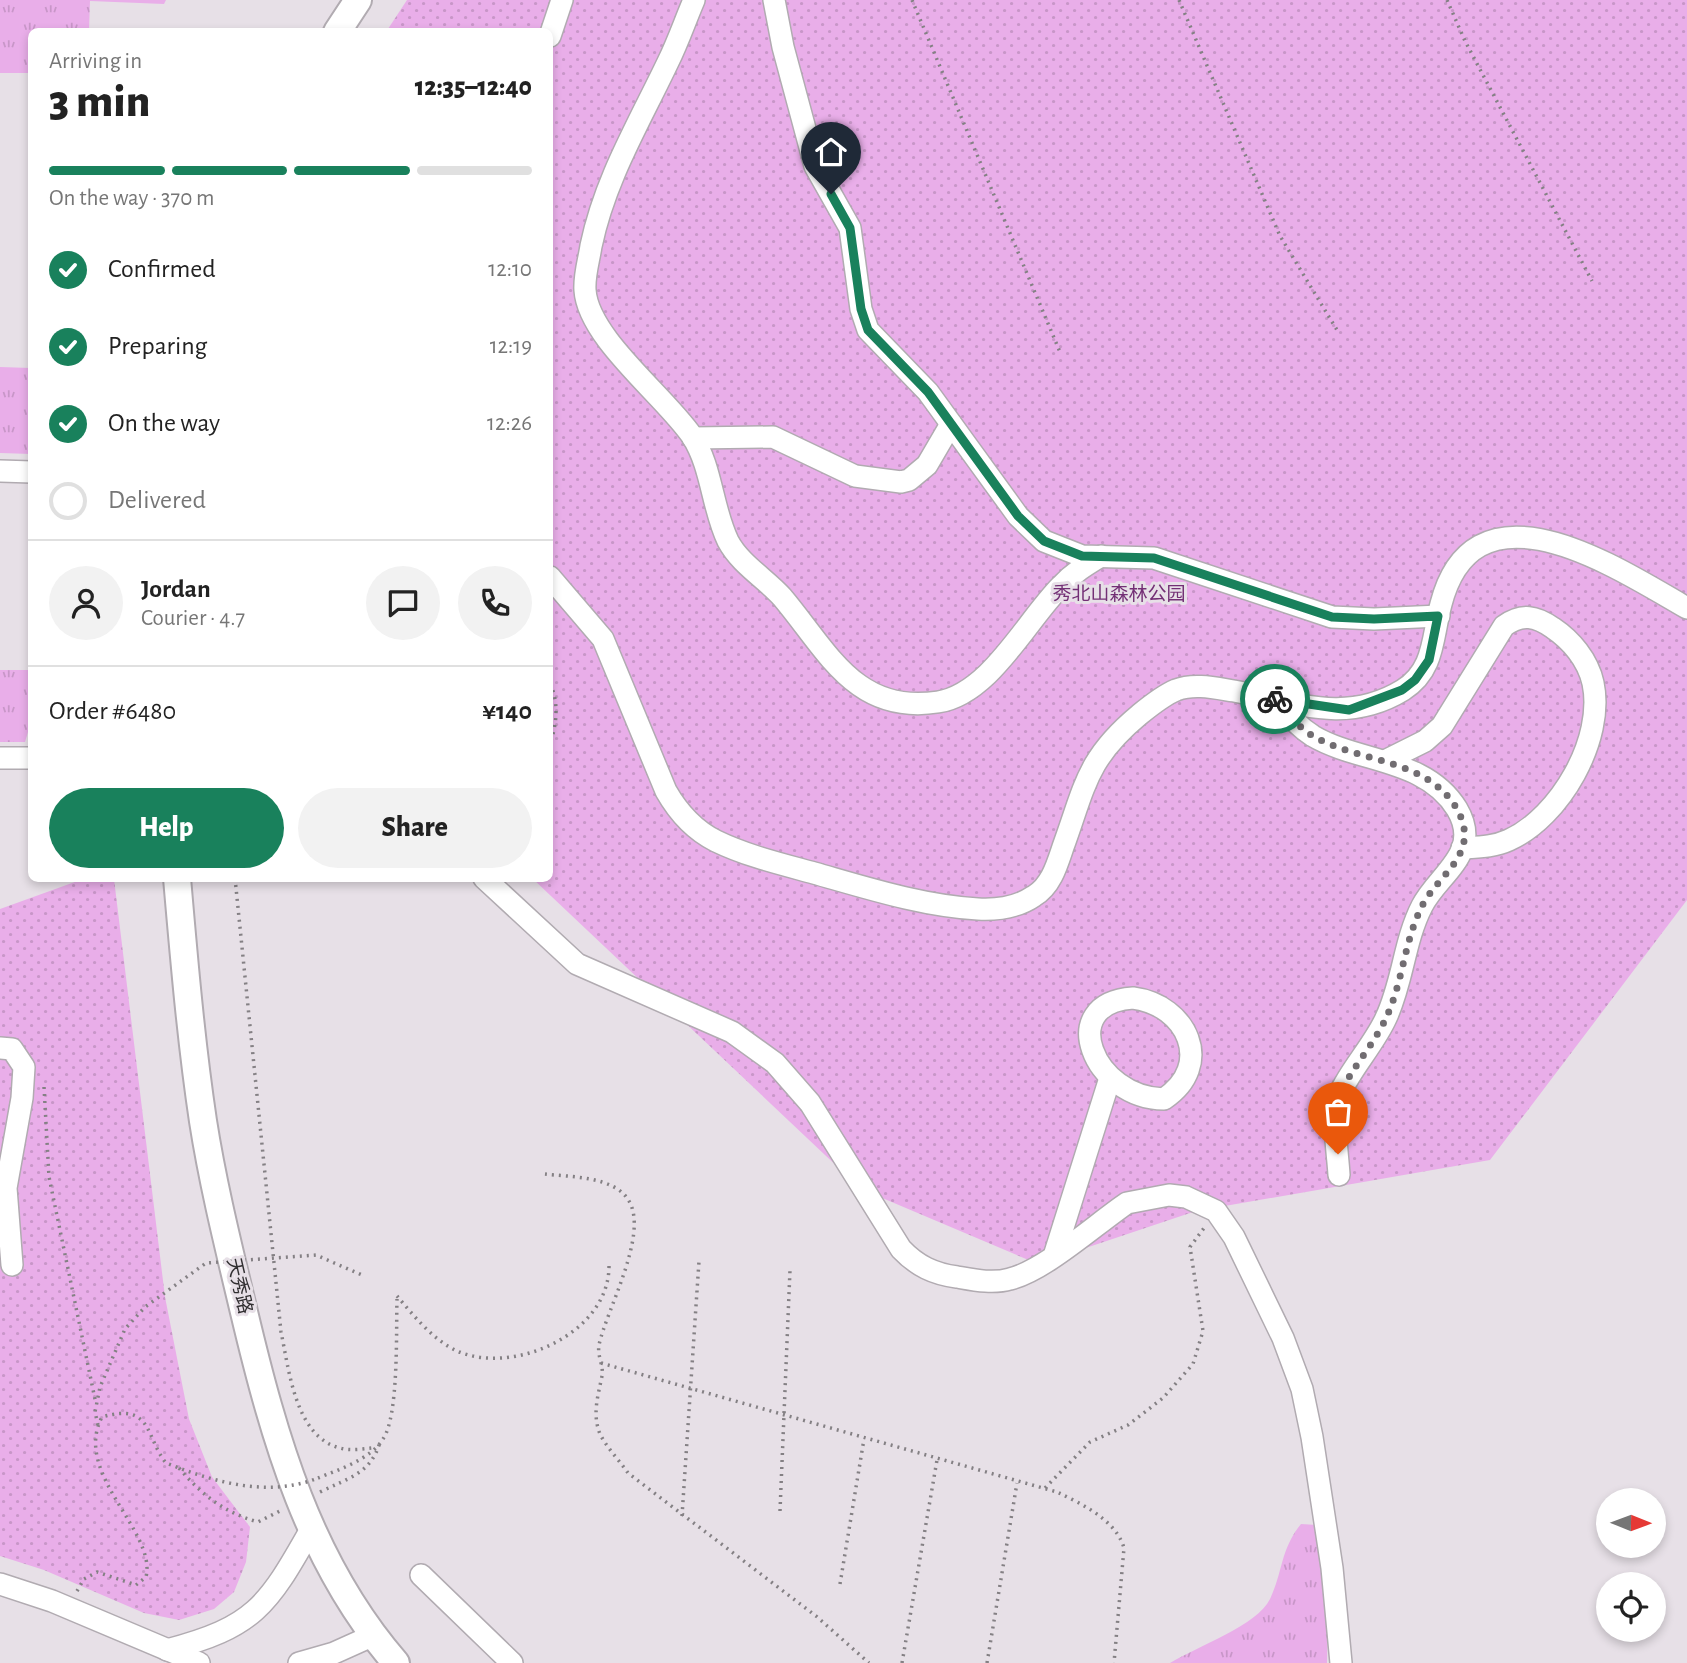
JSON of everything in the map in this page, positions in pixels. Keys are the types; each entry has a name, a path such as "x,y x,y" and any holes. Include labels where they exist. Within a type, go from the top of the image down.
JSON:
{"main road":[{"path":"340,28 358,0"},
{"name":"天秀路","path":"177,882 204,1122 263,1391 310,1531 374,1635 397,1663"}],"street":[{"path":"553,28 562,0"},
{"path":"694,0 670,60 612,173 597,219 584,288 597,322 625,362 693,438 729,543 783,598 826,656 852,681 893,701 940,702 970,689 988,673 1059,588 1075,572 1101,556"},
{"path":"774,0 783,47 815,166 850,228 861,309 868,330 928,392 1018,516 1044,541 1082,556 1154,558 1332,617 1374,619 1438,616"},
{"path":"693,438 773,437 855,476 901,482 909,480 927,465 951,425"},
{"path":"0,471 28,472"},
{"path":"553,581 603,639 666,791 677,809 698,830 752,855 884,892 979,909 1016,906 1044,888 1055,870 1097,757 1124,727 1166,696 1194,687 1349,710 1402,690 1415,680 1429,660 1438,616 1452,576 1471,552 1496,538 1520,536 1560,544 1634,578 1687,608"},
{"path":"1385,761 1425,741 1442,726 1497,636 1514,619 1526,616 1540,619 1566,637 1584,660 1593,684 1588,745 1574,778 1540,820 1510,840 1490,846 1462,848"},
{"path":"1275,698 1294,722 1313,736 1346,751 1385,761 1419,774 1445,794 1458,811 1462,848 1460,856 1423,904 1387,1018 1338,1100 1339,1175"},
{"path":"0,758 28,758"},
{"path":"488,882 576,964 732,1032 775,1063 810,1102 901,1249 914,1263 948,1276 996,1282 1030,1272 1127,1203 1144,1197 1186,1197 1201,1202 1218,1214 1234,1237 1283,1338 1302,1389 1332,1568 1341,1663"},
{"path":"1133,998 1150,1000 1178,1018 1188,1034 1190,1063 1183,1081 1172,1093 1164,1099 1150,1098 1127,1090 1110,1079 1094,1057 1090,1041 1098,1011 1108,1001 1133,998"},
{"path":"0,1048 12,1049 24,1067 22,1098 6,1188 12,1265"},
{"path":"1055,1253 1110,1079"},
{"path":"167,1650 226,1632 246,1619 264,1603 310,1531"},
{"path":"421,1575 512,1663"},
{"path":"0,1584 71,1609 200,1663"},
{"path":"299,1663 334,1653 374,1635"}],"path":[{"path":"912,0 1060,352"},
{"path":"1179,0 1280,236 1337,330"},
{"path":"1447,0 1465,41 1592,281"},
{"path":"553,697 553,735"},
{"path":"234,882 281,1332 294,1395 309,1427 337,1448 372,1448"},
{"path":"20,1059 44,1086 49,1177 90,1367 98,1425 99,1461 105,1482 147,1555 146,1577 136,1585 113,1576 91,1574 78,1590 71,1609"},
{"path":"545,1174 608,1185 630,1201 633,1227 628,1260 599,1344 603,1374 596,1408 599,1432 628,1473 816,1616 869,1663"},
{"path":"1044,1489 1090,1442 1128,1425 1163,1398 1192,1364 1202,1331 1190,1247 1196,1236 1218,1214"},
{"path":"96,1405 100,1387 132,1319 206,1263 317,1255 362,1275"},
{"path":"682,1516 699,1261"},
{"path":"179,1468 197,1488 226,1511 258,1522 369,1468 375,1460 391,1412 397,1297 418,1321 455,1350 470,1355 520,1357 572,1332 595,1308 606,1291 609,1265"},
{"path":"780,1511 790,1270"},
{"path":"601,1363 1017,1483 1058,1492 1085,1505 1120,1534 1124,1548 1114,1663"},
{"path":"98,1425 102,1417 130,1415 149,1427 166,1463 234,1485 258,1487 318,1478 347,1466 380,1442"},
{"path":"839,1584 864,1439"},
{"path":"902,1663 937,1460"},
{"path":"987,1663 1017,1483"}],"green space":[{"path":"0,0 166,0 164,4 90,1 89,28 28,28 28,73 0,73"},
{"name":"秀北山森林公园","path":"407,0 1687,0 1687,900 1490,1160 1196,1211 1038,1264 861,1189 536,882 553,882 553,28 389,28"},
{"path":"0,367 28,368 28,454 0,453"},
{"path":"0,670 28,670 28,732 25,742 0,742"},
{"path":"75,882 114,882 165,1297 189,1419 212,1477 250,1527 246,1562 234,1592 214,1609 179,1620 144,1613 44,1570 0,1556 0,909"},
{"path":"1301,1524 1317,1525 1328,1608 1327,1663 1170,1663 1225,1635 1263,1609 1274,1589 1289,1543"}],"way so far":[{"path":"1275,699 1294,722 1313,736 1346,751 1419,774 1445,794 1458,811 1462,827 1460,856 1423,904 1411,932 1402,976 1387,1018 1338,1100 1338,1154"}],"route":[{"path":"831,194 850,228 861,309 868,330 928,392 1018,516 1044,541 1082,556 1137,556 1174,563 1332,617 1374,619 1438,616 1429,660 1415,680 1402,690 1372,704 1349,710 1275,699"}]}
